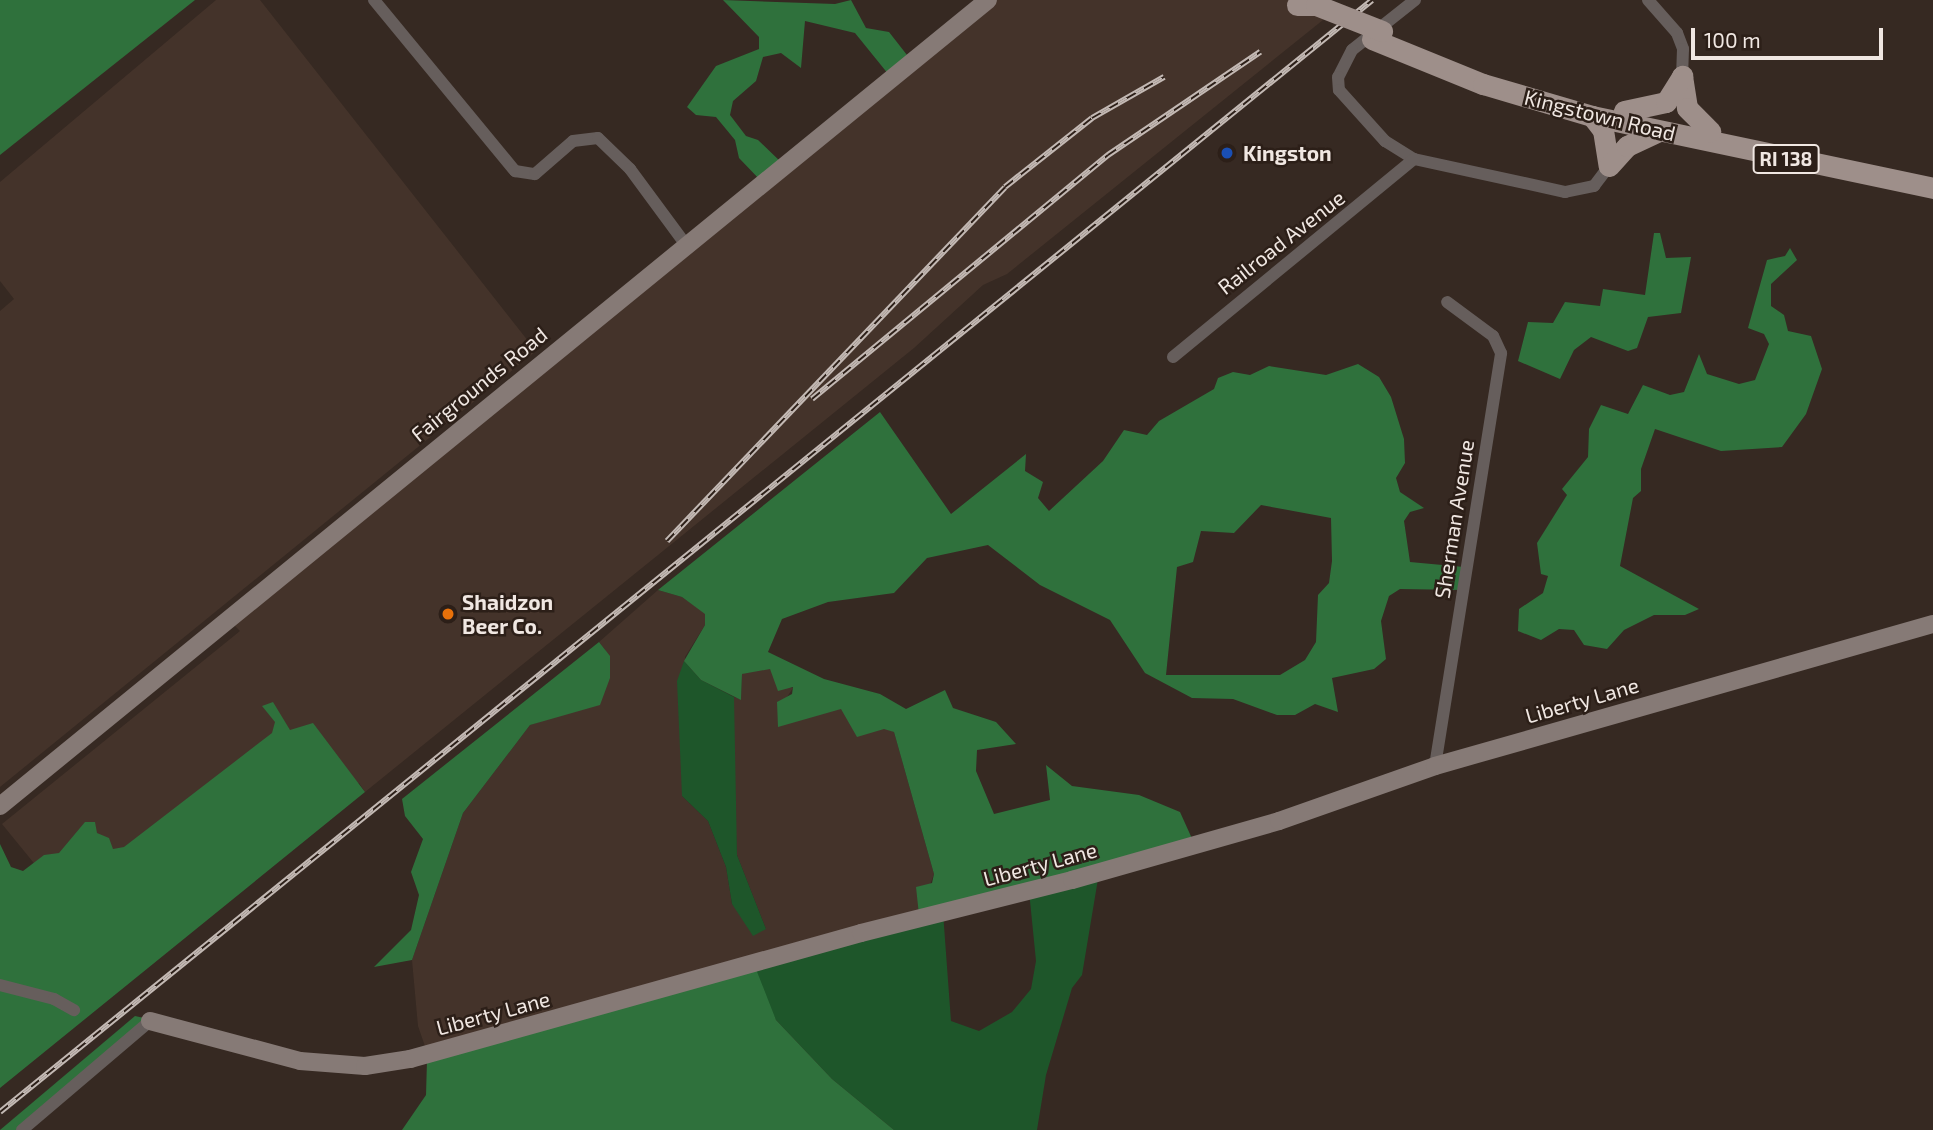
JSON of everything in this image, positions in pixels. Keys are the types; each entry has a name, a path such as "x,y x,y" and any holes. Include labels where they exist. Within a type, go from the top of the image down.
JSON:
{"main road":[{"name":"Kingstown Road","path":"1291,3 1493,74 1624,111 1924,186"},
{"name":"Kingstown Road","path":"1377,35 1483,84 1592,116 1924,186"},
{"path":"1624,111 1666,102 1682,76"},
{"path":"1682,76 1687,108 1710,131"},
{"path":"1592,116 1603,130 1609,166"},
{"path":"1609,166 1628,146 1657,131"}],"street":[{"path":"374,0 515,171 535,174 573,141 598,138 630,169 686,245"},
{"name":"Fairgrounds Road","path":"0,806 988,0"},
{"path":"1415,0 1352,50 1338,77 1339,90 1360,117 1414,159 1565,192 1594,186 1609,166"},
{"path":"1648,0 1676,33 1683,49 1682,76"},
{"name":"Railroad Avenue","path":"1173,357 1414,159"},
{"name":"Sherman Avenue","path":"1435,766 1501,353 1493,336 1447,302"},
{"name":"Liberty Lane","path":"150,1021 300,1061 365,1066 410,1059 861,933 1072,880 1279,821 1435,766 1933,624"},
{"path":"0,985 54,999 74,1010"},
{"path":"22,1130 150,1021"}],"shaded area":[{"path":"216,0 260,0 536,351 0,787 0,311 14,299 0,281 0,182"},
{"path":"985,0 1294,0 1328,16 1007,274 983,285 914,348 365,792 359,783 64,900 2,824 240,631 229,620"},
{"path":"658,590 682,597 705,613 705,625 685,657 682,796 708,821 726,867 732,904 766,929 737,855 731,734 734,697 741,699 742,674 753,668 770,669 783,688 793,688 785,700 841,709 894,732 934,874 919,915 427,1052 418,1026 412,960 463,813 530,725 584,706 606,651 599,642"}],"green space":[{"path":"0,0 195,0 0,155"},
{"path":"723,0 835,4 851,0 866,28 889,32 907,55 889,75 855,33 805,21 801,68 781,53 763,57 756,81 733,101 730,115 746,136 758,140 783,164 762,182 739,158 735,140 716,117 696,115 687,107 716,66 759,49 759,37"},
{"path":"1654,233 1660,233 1666,258 1691,257 1681,313 1648,317 1637,348 1628,351 1591,337 1574,350 1560,379 1518,361 1528,322 1553,323 1565,302 1600,306 1603,289 1645,295"},
{"path":"1790,248 1797,260 1771,284 1771,306 1784,315 1788,331 1811,336 1822,369 1806,414 1782,447 1721,451 1655,429 1641,469 1641,491 1633,498 1620,566 1699,609 1685,615 1654,615 1624,630 1607,649 1584,645 1574,630 1559,629 1541,640 1518,631 1519,609 1543,593 1548,576 1541,574 1537,543 1567,495 1562,489 1588,457 1589,429 1601,405 1628,414 1643,385 1670,395 1684,392 1699,354 1707,374 1739,384 1755,380 1769,344 1764,334 1748,328 1767,260 1785,256"},
{"path":"1358,364 1379,377 1391,397 1404,439 1405,463 1396,478 1400,492 1424,508 1410,512 1404,521 1410,562 1464,567 1461,590 1400,589 1389,596 1381,621 1386,659 1374,669 1332,678 1338,712 1315,704 1295,715 1277,715 1233,699 1192,698 1145,673 1110,620 1040,585 988,545 927,558 894,593 828,602 782,619 768,652 824,679 880,694 906,709 945,690 953,708 996,722 1016,744 977,750 976,771 994,814 1050,800 1046,765 1072,786 1139,795 1180,812 1194,843 919,915 916,887 932,883 934,874 894,732 884,729 857,737 841,709 778,727 777,702 792,694 793,687 778,691 770,669 742,674 741,700 701,680 684,661 705,625 705,614 682,597 658,590 880,412 951,514 1026,454 1025,471 1043,482 1038,498 1049,511 1103,461 1124,430 1147,435 1159,421 1214,389 1218,378 1233,372 1250,375 1269,366 1326,375","holes":["1261,505 1331,518 1332,561 1329,583 1318,595 1316,642 1305,660 1280,675 1166,675 1177,567 1193,562 1201,531 1234,533"]},
{"path":"599,642 610,656 610,678 600,705 530,725 463,813 412,960 374,967 411,930 419,895 411,872 423,839 405,816 402,799"},
{"path":"684,661 701,680 734,697 737,855 766,929 753,936 732,904 726,867 708,821 682,796 677,681"},
{"path":"273,702 290,730 313,723 365,792 0,1088 0,844 11,867 23,871 44,855 59,853 85,822 95,822 97,833 109,838 113,849 124,847 272,733 275,722 262,706"},
{"path":"1099,873 1082,975 1072,988 1046,1075 1037,1130 894,1130 832,1079 776,1020 760,990 754,964 943,912 951,1021 979,1031 1012,1012 1031,989 1036,961 1029,891"},
{"path":"754,964 776,1020 832,1079 894,1130 402,1130 426,1095 427,1060"},
{"path":"135,1016 144,1018 143,1025 21,1130 0,1130"}],"railway":[{"path":"0,1112 1372,0"},
{"path":"812,399 1108,155 1260,52"},
{"path":"667,541 1005,187 1092,118 1164,77"}],"place":[{"name":"Kingston","path":"1227,153"},
{"name":"Shaidzon Beer Co.","path":"448,614"}]}
